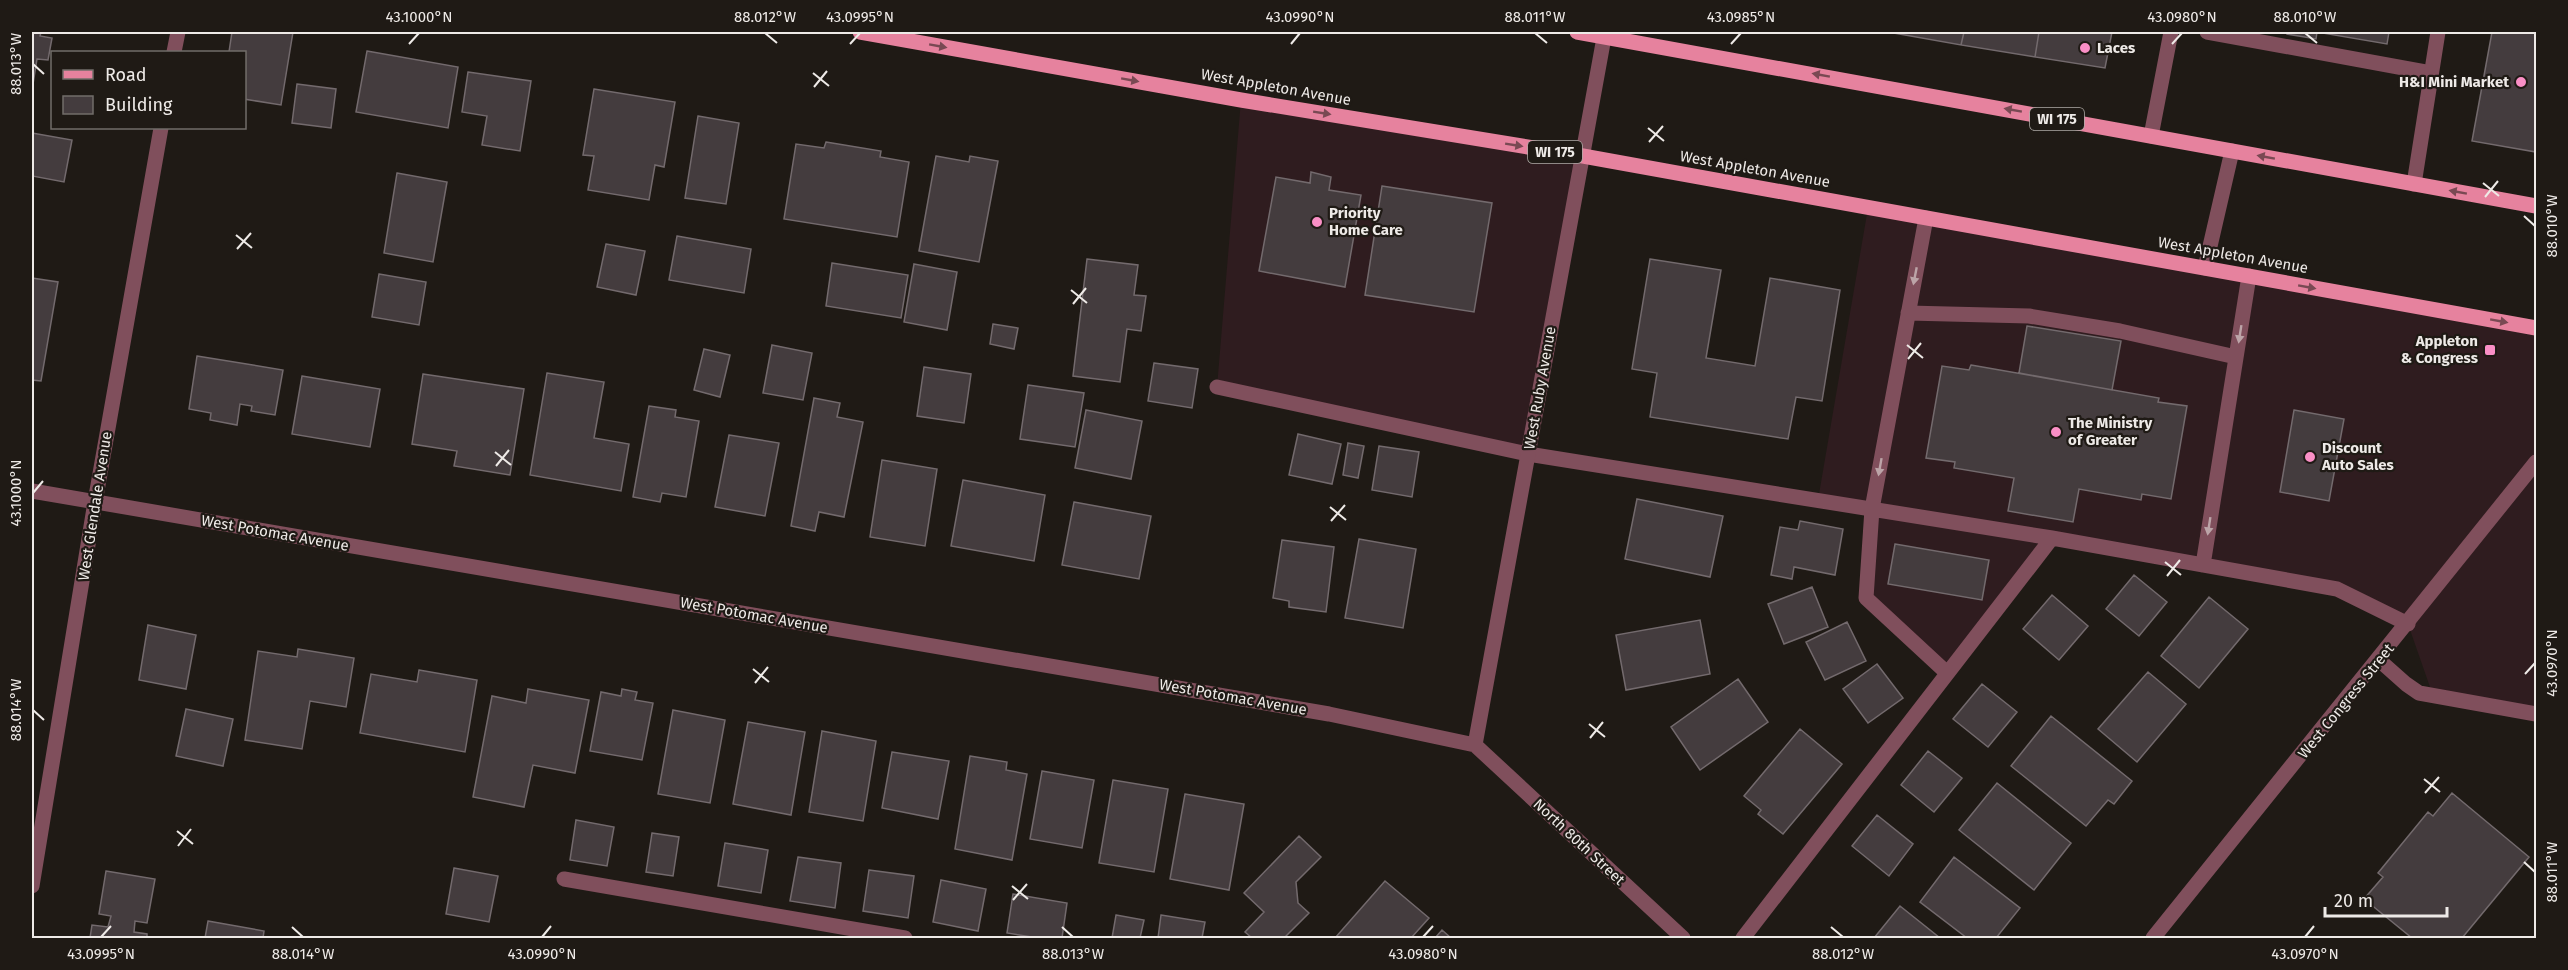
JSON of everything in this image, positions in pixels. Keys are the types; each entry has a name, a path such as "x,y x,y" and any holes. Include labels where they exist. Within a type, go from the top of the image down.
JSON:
{"main road":[{"name":"West Appleton Avenue","path":"860,32 1241,100 1583,156 2536,328"},
{"name":"WI 175","path":"1577,32 1605,34 2536,206"}],"street":[{"path":"174,51 178,32"},
{"path":"2151,136 2171,32"},
{"path":"2207,32 2431,73"},
{"path":"2414,184 2438,32"},
{"name":"West Ruby Avenue","path":"1475,745 1605,34"},
{"name":"West Glendale Avenue","path":"32,886 95,502 161,129"},
{"path":"2205,268 2232,151"},
{"path":"1926,218 1872,509 1866,598 1947,673"},
{"path":"2202,565 2249,276"},
{"path":"1908,313 2029,316 2120,331 2236,357"},
{"path":"1217,387 1528,454 2052,538 2340,590 2408,624"},
{"name":"West Congress Street","path":"2153,939 2536,462"},
{"name":"West Potomac Avenue","path":"32,491 1329,714 1475,745"},
{"path":"1743,939 2052,538"},
{"path":"2379,660 2419,693 2536,714"},
{"name":"North 80th Street","path":"1475,745 1683,939"},
{"path":"564,879 905,939"}],"shaded area":[{"path":"1241,100 1583,156 1528,454 1217,387"},
{"path":"1868,208 2536,328 2536,708 2431,690 2408,624 2340,590 2052,538 1947,673 1866,598 1872,509 1818,500"}],"building":[{"path":"32,32 41,32 40,36 52,38 48,60 37,59 33,84"},
{"path":"232,32 293,32 281,105 246,99 246,51 229,51"},
{"path":"1888,32 1964,32 1961,45"},
{"path":"1964,32 2039,32 2035,57 1961,45"},
{"path":"2039,32 2112,32 2105,68 2035,57"},
{"path":"2287,32 2317,32 2316,39 2287,34"},
{"path":"2317,32 2389,32 2387,44"},
{"path":"2492,32 2536,32 2536,152 2472,141"},
{"path":"367,51 458,67 448,128 356,112"},
{"path":"468,72 531,81 520,151 482,145 487,116 462,112"},
{"path":"297,84 336,89 331,128 292,123"},
{"path":"594,89 675,102 664,167 655,165 649,200 588,190 594,156 583,155"},
{"path":"698,116 739,123 726,204 685,198"},
{"path":"32,133 72,140 64,182 32,176"},
{"path":"826,142 881,151 880,157 909,162 897,237 784,219 796,144 824,148"},
{"path":"936,156 969,162 970,156 998,161 979,262 919,251"},
{"path":"1311,172 1331,177 1329,190 1361,195 1345,287 1259,271 1276,177 1310,183"},
{"path":"397,173 447,182 433,262 384,253"},
{"path":"1382,186 1492,203 1474,312 1365,295"},
{"path":"677,236 751,249 744,293 669,280"},
{"path":"606,244 645,251 636,295 597,287"},
{"path":"1087,259 1138,265 1134,295 1146,296 1141,331 1127,329 1120,382 1073,376"},
{"path":"1650,259 1721,270 1706,358 1755,366 1770,278 1840,290 1822,401 1796,397 1788,439 1650,417 1657,373 1632,369"},
{"path":"832,263 908,275 901,318 826,306"},
{"path":"914,264 957,272 947,330 904,322"},
{"path":"379,274 426,282 419,325 372,317"},
{"path":"32,278 58,282 41,381 32,380"},
{"path":"993,324 1018,328 1014,349 990,344"},
{"path":"2027,326 2121,341 2112,390 2019,373"},
{"path":"772,345 812,353 803,400 763,393"},
{"path":"704,349 730,355 720,397 694,390"},
{"path":"197,356 283,370 275,415 251,411 252,406 240,404 237,425 210,420 211,413 189,409"},
{"path":"1154,363 1198,369 1192,408 1148,401"},
{"name":"The Ministry of Greater","path":"1971,365 2159,398 2158,402 2187,406 2171,499 2142,494 2141,500 2079,489 2073,522 2008,511 2014,478 1954,468 1955,462 1926,458 1942,366 1969,370"},
{"path":"924,367 971,374 964,423 917,416"},
{"path":"547,373 604,382 594,438 629,444 621,491 530,475"},
{"path":"423,374 524,389 510,475 454,466 457,451 412,444"},
{"path":"302,376 380,389 370,447 292,434"},
{"path":"1028,385 1084,393 1075,447 1020,439"},
{"path":"814,398 840,403 837,417 863,422 844,517 819,512 815,531 791,526"},
{"path":"649,406 676,410 675,417 699,421 686,497 662,493 660,502 633,497"},
{"path":"1086,410 1142,421 1131,479 1075,468"},
{"path":"2294,410 2344,419 2329,501 2280,492"},
{"path":"1298,434 1341,444 1332,484 1289,475"},
{"path":"729,435 779,443 765,516 715,507"},
{"path":"1348,443 1364,446 1358,478 1343,475"},
{"path":"1379,446 1419,452 1412,497 1372,490"},
{"path":"882,460 937,469 925,546 870,537"},
{"path":"963,480 1045,495 1034,561 951,546"},
{"path":"1637,499 1723,516 1710,577 1625,559"},
{"path":"1074,502 1151,516 1139,579 1062,565"},
{"path":"1800,521 1843,529 1835,575 1794,567 1792,579 1771,575 1780,527 1798,530"},
{"path":"1359,539 1416,549 1403,628 1345,618"},
{"path":"1282,540 1334,547 1326,612 1289,607 1289,601 1273,598"},
{"path":"1895,544 1989,560 1982,600 1888,584"},
{"path":"2134,575 2167,602 2139,636 2106,609"},
{"path":"1812,587 1828,627 1784,644 1768,604"},
{"path":"2052,595 2088,626 2059,660 2023,629"},
{"path":"2209,597 2248,629 2199,688 2161,656"},
{"path":"1700,620 1710,674 1626,690 1616,635"},
{"path":"1847,622 1866,661 1825,680 1806,642"},
{"path":"148,625 196,635 186,689 139,680"},
{"path":"298,649 354,658 346,707 310,701 302,749 245,740 258,651 297,657"},
{"path":"1877,664 1903,698 1868,723 1843,689"},
{"path":"419,670 477,680 465,752 360,733 371,674 417,682"},
{"path":"2148,672 2186,704 2137,762 2098,729"},
{"path":"1738,679 1768,722 1700,770 1671,727"},
{"path":"1982,684 2017,712 1988,747 1953,719"},
{"path":"528,689 589,700 575,773 533,765 524,807 473,797 492,696 526,703"},
{"path":"622,689 637,692 635,700 653,703 642,760 590,751 601,692 621,696"},
{"path":"186,709 233,719 223,766 176,756"},
{"path":"673,710 725,720 710,803 658,794"},
{"path":"2051,716 2132,781 2114,804 2108,800 2086,826 2011,766"},
{"path":"748,722 805,732 791,815 733,804"},
{"path":"1800,729 1842,764 1783,834 1758,814 1761,810 1744,796"},
{"path":"822,731 876,741 863,821 809,812"},
{"path":"1928,751 1962,778 1934,812 1901,785"},
{"path":"892,752 949,761 938,819 882,808"},
{"path":"970,756 1007,762 1006,770 1027,774 1012,860 955,849"},
{"path":"1042,771 1094,780 1082,848 1030,839"},
{"path":"1113,780 1168,789 1154,872 1099,863"},
{"path":"1997,783 2071,843 2034,890 1959,830"},
{"path":"2452,793 2529,857 2462,938 2412,938 2364,899 2383,877 2378,873 2428,812 2433,816"},
{"path":"1185,794 1244,804 1229,890 1170,879"},
{"path":"1877,815 1913,844 1889,876 1852,846"},
{"path":"576,820 614,827 607,866 570,860"},
{"path":"652,833 679,837 673,876 646,872"},
{"path":"1299,836 1321,857 1296,882 1298,903 1309,913 1284,938 1252,938 1245,932 1264,912 1244,893"},
{"path":"725,843 768,850 761,893 718,886"},
{"path":"798,857 841,863 835,908 790,901"},
{"path":"1954,857 2020,908 1996,938 1967,938 1920,902"},
{"path":"454,868 498,876 489,922 446,914"},
{"path":"869,870 914,876 908,918 863,911"},
{"path":"106,871 155,879 147,923 135,921 134,932 147,934 147,938 90,938 92,925 108,927 111,916 99,914"},
{"path":"941,880 986,889 978,931 933,922"},
{"path":"1385,881 1429,918 1411,938 1335,938"},
{"path":"1013,894 1067,903 1062,938 1038,938 1007,933"},
{"path":"1900,906 1940,938 1874,938"},
{"path":"1116,915 1144,920 1140,938 1112,938"},
{"path":"1161,915 1205,922 1202,938 1158,938"},
{"path":"208,921 264,931 263,938 205,938"},
{"path":"1442,930 1451,938 1435,938"}],"place":[{"name":"Laces","path":"2085,48"},
{"name":"H&I Mini Market","path":"2521,82"},
{"name":"Priority Home Care","path":"1317,222"},
{"name":"Appleton & Congress","path":"2490,350"},
{"name":"The Ministry of Greater","path":"2056,432"},
{"name":"Discount Auto Sales","path":"2310,457"}]}
